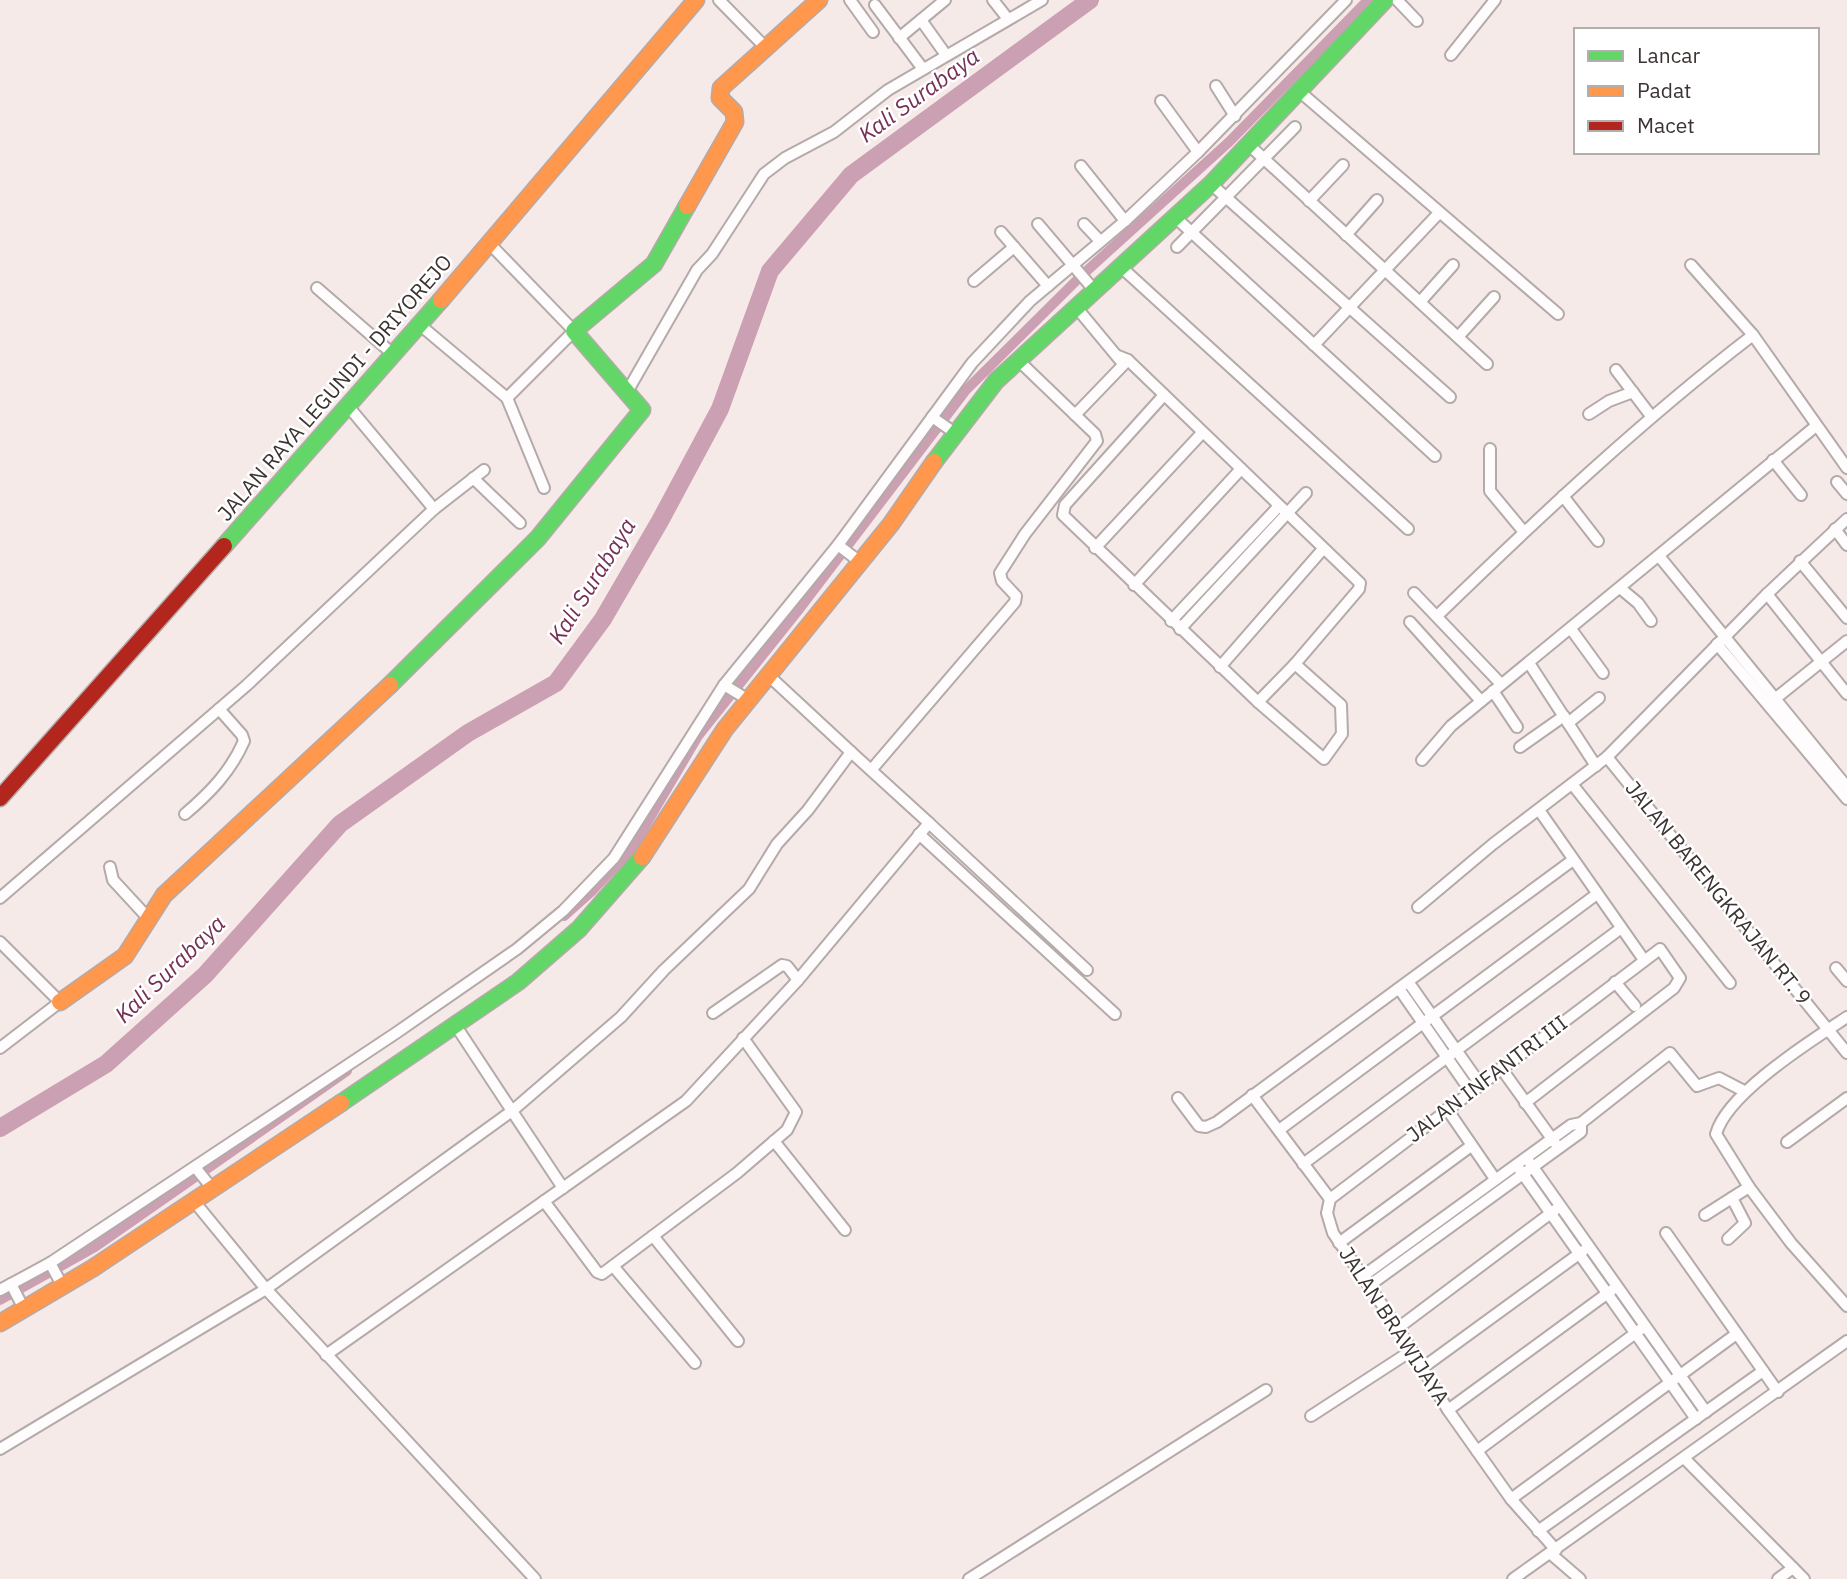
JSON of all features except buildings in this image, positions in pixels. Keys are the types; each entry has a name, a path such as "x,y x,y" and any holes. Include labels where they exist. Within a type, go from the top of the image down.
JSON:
{"street":[{"name":"JALAN RAYA LEGUNDI - DRIYOREJO","path":"0,798 394,355 696,0"},
{"path":"719,0 766,48"},
{"path":"507,398 575,331 654,264 735,122 734,112 720,98 721,88 819,0"},
{"path":"850,0 873,32"},
{"path":"899,38 945,0"},
{"path":"993,0 1007,19"},
{"path":"627,392 697,270 718,245 764,174 834,132 888,90 1042,0"},
{"path":"0,1290 51,1264 196,1168 517,949 564,912 625,841 726,686 839,546 972,363 1048,286 1125,221 1198,152 1346,0"},
{"path":"0,1323 22,1306 193,1199 208,1184 456,1026 518,982 578,928 637,865 744,697 768,675 856,560 891,524 951,431 1018,360 1096,286 1121,267 1211,184 1385,0"},
{"path":"1397,0 1418,21"},
{"path":"1451,55 1495,0"},
{"path":"876,2 923,69"},
{"path":"921,20 946,55"},
{"path":"1216,86 1235,116"},
{"path":"1299,91 1559,314"},
{"path":"1161,101 1198,152"},
{"path":"1177,247 1296,127"},
{"path":"1249,145 1487,364"},
{"path":"1309,201 1343,165"},
{"path":"1081,166 1125,221"},
{"path":"1211,184 1450,397"},
{"path":"1346,235 1377,200"},
{"path":"1314,345 1439,213"},
{"path":"1176,218 1435,456"},
{"path":"1038,224 1074,266 1096,286"},
{"path":"1084,224 1100,241"},
{"path":"1001,232 1048,286"},
{"path":"0,1048 125,956 164,895 419,658 538,538 642,410 575,331 489,243"},
{"path":"974,281 1014,247"},
{"path":"1420,302 1453,265"},
{"path":"1691,265 1753,335 1847,468"},
{"path":"1121,267 1408,530"},
{"path":"317,288 394,355"},
{"path":"1458,337 1494,298"},
{"path":"1076,307 1123,360 1283,509 1360,586 1295,664 1258,702"},
{"path":"420,325 507,398 544,488"},
{"path":"1437,616 1651,416 1753,335"},
{"path":"872,769 1016,601 1016,596 1002,581 1000,573 1025,534 1097,441 1095,434 1018,360"},
{"path":"1075,415 1123,360"},
{"path":"1616,370 1651,416"},
{"path":"1589,414 1609,401 1633,392"},
{"path":"1164,398 1062,511 1066,520 1258,702 1321,759 1327,758 1342,734 1341,705 1295,664"},
{"path":"348,406 434,509"},
{"path":"933,418 951,431"},
{"path":"1422,760 1442,735 1481,701 1816,426"},
{"path":"1095,548 1202,433"},
{"path":"1489,449 1490,491 1524,532"},
{"path":"1773,460 1801,495"},
{"path":"0,898 219,709 434,509 484,470"},
{"path":"1134,585 1241,470"},
{"path":"473,478 520,523"},
{"path":"1837,482 1847,494"},
{"path":"1171,621 1283,509 1306,493"},
{"path":"1563,496 1598,541"},
{"path":"1180,629 1283,509"},
{"path":"1418,907 1607,757 1800,561 1847,519"},
{"path":"1835,529 1847,545"},
{"path":"839,546 856,560"},
{"path":"1220,667 1323,548"},
{"path":"1659,555 1776,698 1788,721 1847,799"},
{"path":"1800,561 1847,618"},
{"path":"1619,588 1637,603 1651,621"},
{"path":"1414,593 1447,626 1497,688 1517,727"},
{"path":"1767,594 1847,694"},
{"path":"1410,622 1481,701"},
{"path":"1429,642 1447,626"},
{"path":"1571,629 1603,673"},
{"path":"1776,698 1847,641"},
{"path":"1717,644 1847,788"},
{"path":"1529,663 1596,766"},
{"path":"768,675 1087,970"},
{"path":"726,686 744,697"},
{"path":"1520,747 1599,698"},
{"path":"186,814 207,796 225,775 244,740 219,709"},
{"path":"0,1449 265,1289 512,1111 621,1017 664,970 749,889 777,844 808,810 850,752"},
{"name":"JALAN BARENGKRAJAN RT. 9","path":"1607,757 1847,1053"},
{"path":"1572,784 1730,983"},
{"path":"1525,1103 1680,981 1659,948 1644,960 1539,810"},
{"path":"326,1354 546,1205 563,1188 687,1101 745,1041 929,823"},
{"path":"919,834 1115,1014"},
{"path":"1178,1098 1202,1127 1217,1122 1573,860"},
{"path":"110,867 113,880 149,919"},
{"path":"584,891 597,905"},
{"path":"1279,1130 1597,894"},
{"path":"564,912 578,928"},
{"path":"1303,1164 1620,929"},
{"path":"0,942 60,1002"},
{"name":"JALAN INFANTRI III","path":"1329,1199 1644,960"},
{"path":"713,1013 782,965 787,966 798,980"},
{"path":"1836,968 1847,981"},
{"path":"1615,982 1635,1006"},
{"path":"1404,986 1476,1088"},
{"path":"1847,1017 1744,1091 1718,1125 1716,1134 1749,1187 1791,1243 1847,1306"},
{"path":"456,1026 563,1188"},
{"path":"546,1205 598,1273 602,1274 775,1141 790,1126 795,1110 745,1041"},
{"path":"1367,1280 1522,1175 1551,1139 1571,1125 1581,1123 1670,1053 1697,1086 1719,1078 1744,1091"},
{"path":"1501,1068 1559,1148"},
{"name":"JALAN BRAWIJAYA","path":"1252,1095 1329,1199 1329,1223 1339,1243 1367,1280 1448,1410 1511,1499 1553,1552 1580,1579"},
{"path":"1787,1142 1847,1098"},
{"path":"1447,1110 1496,1180"},
{"path":"1367,1280 1516,1165 1529,1163 1559,1148 1581,1132 1581,1123"},
{"path":"775,1141 845,1230"},
{"path":"1339,1243 1471,1146"},
{"path":"1529,1163 1706,1412"},
{"path":"1516,1165 1696,1419"},
{"path":"196,1168 208,1184"},
{"path":"1704,1215 1749,1187"},
{"path":"1728,1239 1745,1223 1732,1198"},
{"path":"193,1199 265,1289 535,1579"},
{"path":"1398,1328 1560,1206"},
{"path":"1666,1233 1735,1335 1778,1392"},
{"path":"653,1236 738,1341"},
{"path":"1421,1369 1589,1246"},
{"path":"51,1264 61,1283"},
{"path":"612,1266 695,1363"},
{"path":"12,1285 22,1306"},
{"path":"1448,1410 1617,1286"},
{"path":"1477,1451 1645,1326"},
{"path":"1511,1499 1735,1335"},
{"path":"1513,1579 1685,1459 1847,1340"},
{"path":"1311,1416 1411,1350"},
{"path":"1538,1531 1763,1371"},
{"path":"968,1579 1266,1390"},
{"path":"1685,1459 1804,1579"},
{"path":"1779,1579 1793,1568"}],"waterway":[{"name":"Kali Surabaya","path":"0,1128 106,1064 205,975 340,824 468,733 556,683 603,619 720,409 770,271 851,175 1090,0"},
{"path":"564,916 591,892 632,848 698,736 797,612 966,390 1081,276 1229,142 1368,0"},
{"path":"0,1300 95,1247 347,1071"}],"traffic: fast":[{"path":"934,462 996,381 1211,184 1385,0"},
{"path":"390,685 538,538 642,410 574,331 654,264 687,206"},
{"path":"224,546 441,300"},
{"path":"341,1103 518,982 579,929 642,857"}],"traffic: slow":[{"path":"441,300 696,0"},
{"path":"687,206 735,122 734,112 720,98 721,88 819,0"},
{"path":"642,857 725,729 891,524 934,462"},
{"path":"60,1002 125,956 164,895 390,685"},
{"path":"0,1323 93,1268 341,1103"}],"traffic: jam":[{"path":"0,798 224,546"}]}
